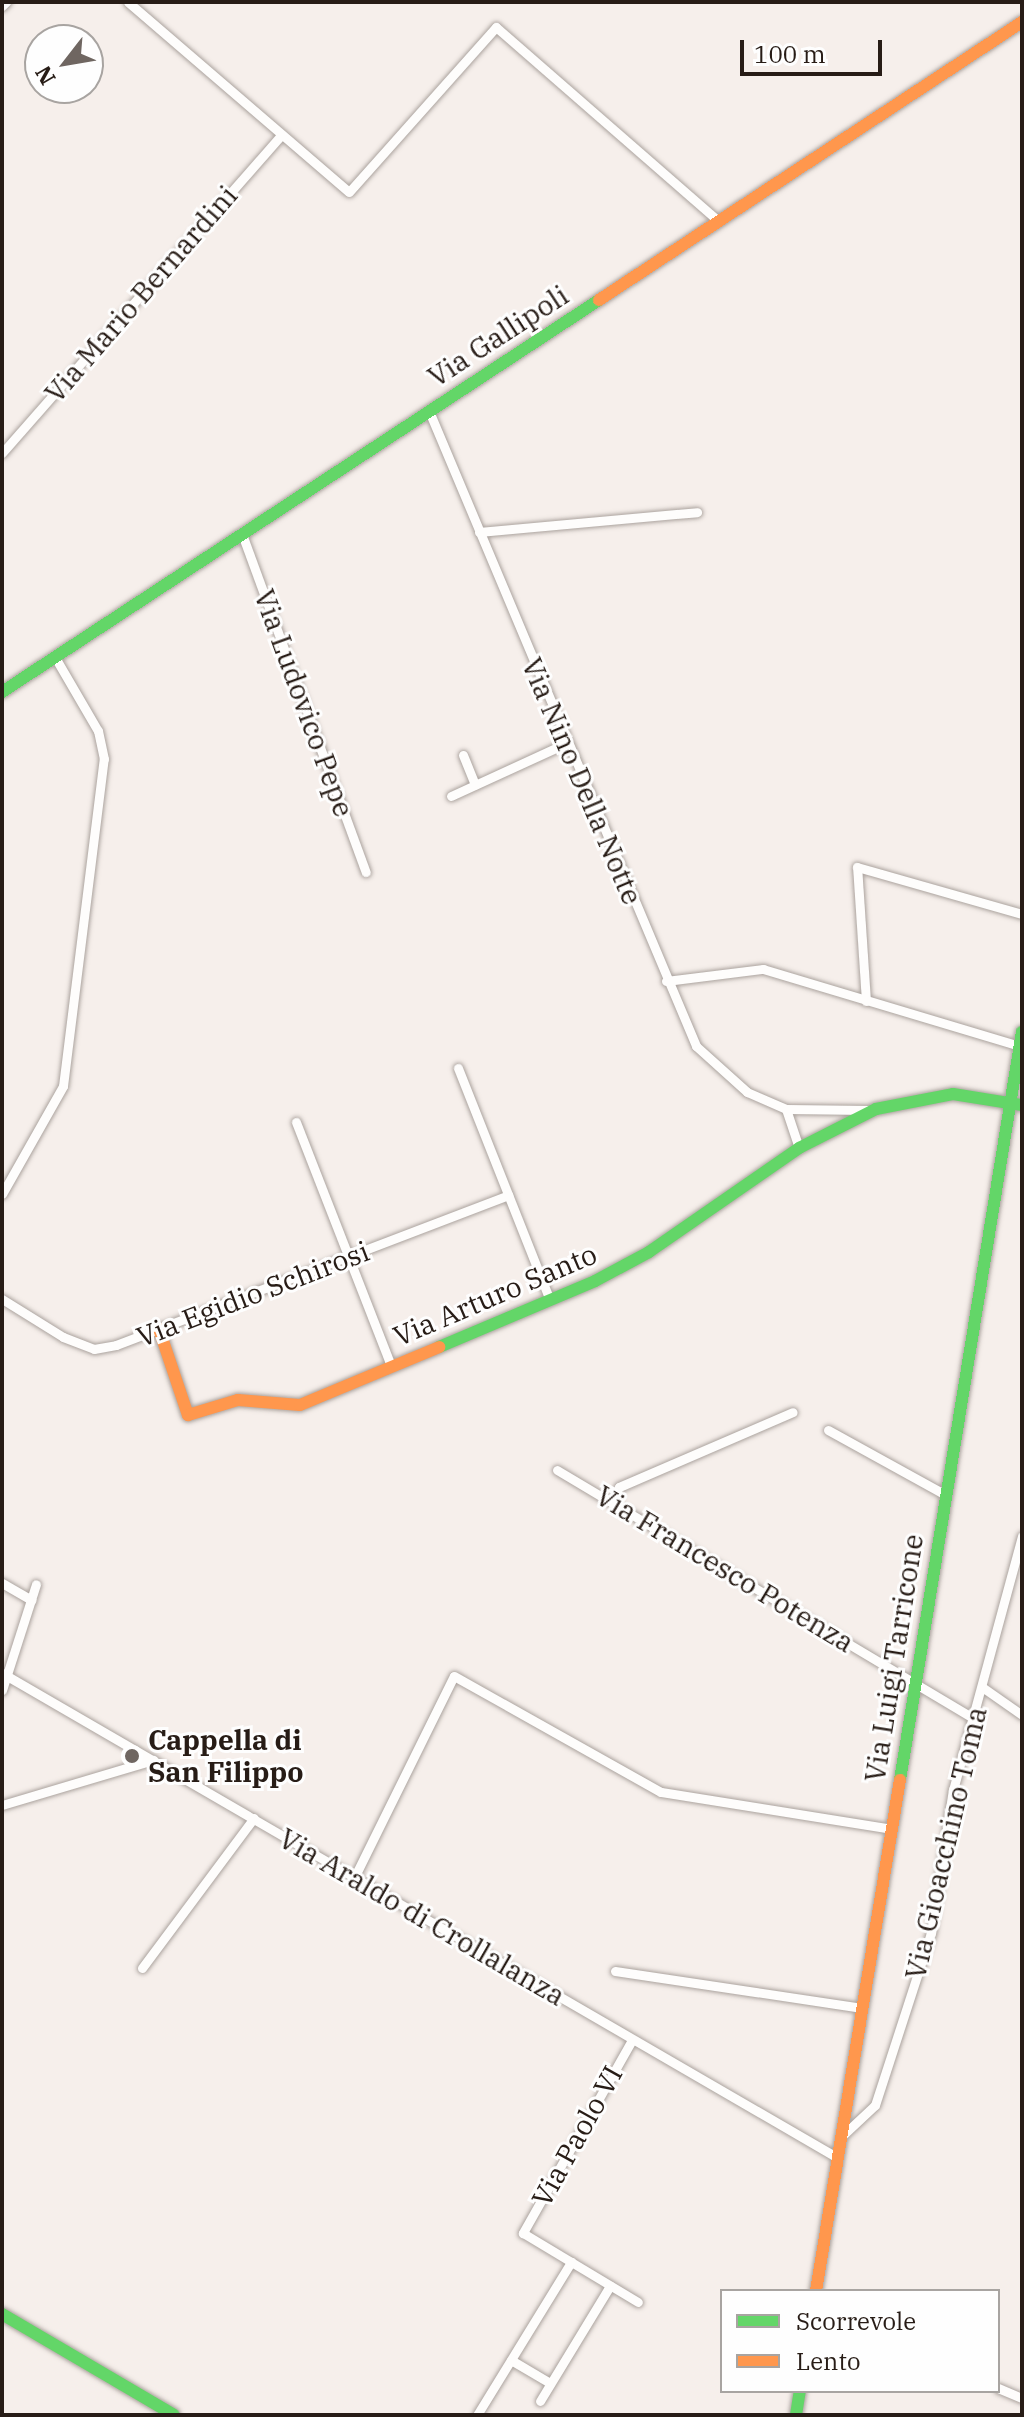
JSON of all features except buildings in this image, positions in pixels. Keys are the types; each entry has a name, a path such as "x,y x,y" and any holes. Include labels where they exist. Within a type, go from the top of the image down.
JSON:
{"main road":[{"name":"Via Gallipoli","path":"2,692 1022,22"},
{"name":"Via Luigi Tarricone","path":"816,2289 944,1494 1016,1104 1022,1032"},
{"name":"Via Arturo Santo","path":"159,1329 188,1415 238,1400 300,1405 389,1363 549,1298 649,1252 799,1148 876,1109 953,1094 1016,1104"},
{"path":"2,2314 174,2415"},
{"path":"796,2415 800,2393"}],"street":[{"path":"128,2 349,192 496,27 718,221"},
{"name":"Via Mario Bernardini","path":"2,453 281,135"},
{"name":"Via Nino Della Notte","path":"429,411 666,981 696,1046 712,1066 747,1092 786,1109"},
{"path":"479,532 697,512"},
{"name":"Via Ludovico Pepe","path":"242,534 366,872"},
{"path":"2,1194 63,1086 104,759 98,731 55,657"},
{"path":"451,796 567,743"},
{"path":"463,755 475,785"},
{"path":"866,1001 857,867 1022,914"},
{"path":"666,981 763,969 1020,1046"},
{"path":"458,1068 549,1298"},
{"path":"786,1109 799,1148"},
{"name":"Via Arturo Santo","path":"786,1109 815,1113 876,1109"},
{"path":"296,1122 389,1363"},
{"name":"Via Egidio Schirosi","path":"2,1299 63,1337 94,1349 159,1329 508,1195"},
{"path":"611,1502 619,1487 793,1412"},
{"path":"828,1430 944,1494"},
{"name":"Via Francesco Potenza","path":"557,1470 974,1719"},
{"name":"Via Gioacchino Toma","path":"842,2136 875,2105 931,1933 946,1825 1022,1536"},
{"path":"2,1583 31,1600"},
{"path":"2,1690 4,1674 36,1584"},
{"name":"Via Araldo di Crollalanza","path":"4,1674 838,2158"},
{"path":"354,1878 454,1676 661,1792 891,1829"},
{"path":"982,1687 1022,1715"},
{"path":"2,1805 153,1760"},
{"path":"142,1968 254,1818"},
{"path":"615,1971 862,2008"},
{"name":"Via Paolo VI","path":"571,2262 523,2233 632,2040"},
{"path":"477,2415 571,2262 638,2302"},
{"path":"540,2401 610,2286"},
{"path":"511,2360 550,2383"},
{"path":"1000,2389 1022,2398"}],"traffic: fast":[{"path":"2,692 599,300"},
{"path":"900,1780 1022,1032"},
{"path":"439,1347 595,1281 649,1252 799,1148 876,1109 953,1094 1022,1105"},
{"path":"2,2314 174,2415"},
{"path":"796,2415 800,2393"}],"traffic: slow":[{"path":"599,300 1022,22"},
{"path":"159,1329 188,1415 238,1400 300,1405 439,1347"},
{"path":"816,2289 900,1780"}],"place":[{"name":"Cappella di San Filippo","path":"132,1756"}]}
